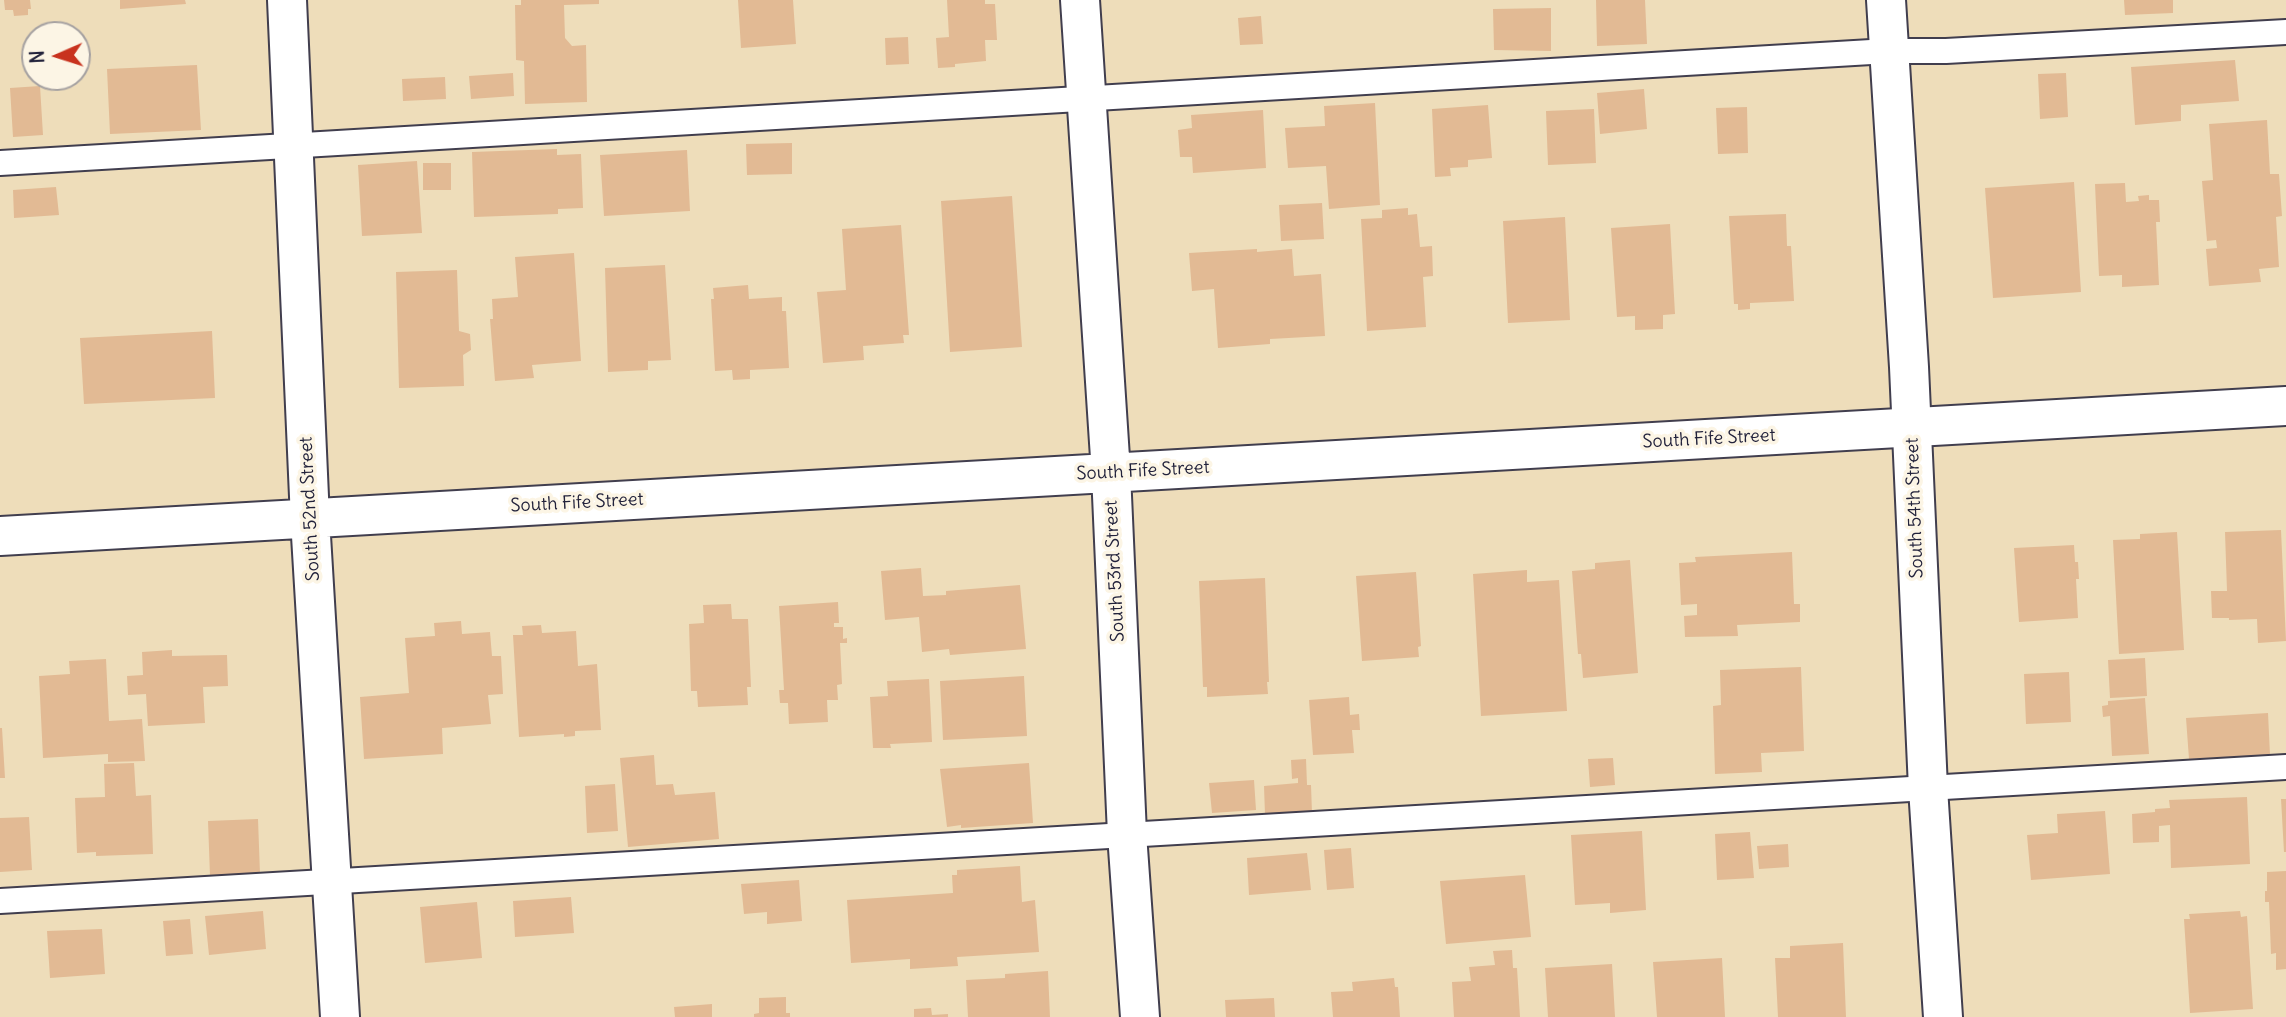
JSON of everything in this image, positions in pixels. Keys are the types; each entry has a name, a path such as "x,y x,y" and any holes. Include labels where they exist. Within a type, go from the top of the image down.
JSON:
{"street":[{"name":"South 52nd Street","path":"287,0 310,519 340,1017"},
{"name":"South 53rd Street","path":"1080,0 1111,473 1127,834 1140,1017"},
{"name":"South 54th Street","path":"1886,0 1912,428 1928,788 1943,1017"},
{"name":"South Fife Street","path":"0,536 2286,406"}],"lane":[{"path":"0,163 1888,51 1946,51 2286,32"},
{"path":"0,901 2286,767"}],"building":[{"path":"4,0 30,0 31,9 28,9 28,15 14,16 13,10 5,10"},
{"path":"120,0 185,0 186,4 120,9"},
{"path":"521,0 599,0 599,4 564,5 565,38 572,46 586,45 587,102 525,104 524,61 516,60 515,5 521,5"},
{"path":"738,0 793,0 796,44 741,48"},
{"path":"947,0 985,0 985,4 995,4 997,40 985,40 986,61 938,68 936,38 949,37"},
{"path":"1596,0 1645,0 1647,44 1597,46"},
{"path":"2124,0 2173,0 2173,13 2125,15"},
{"path":"1551,8 1551,51 1494,50 1493,9"},
{"path":"1261,16 1263,44 1240,45 1238,18"},
{"path":"908,37 909,64 886,65 885,38"},
{"path":"2235,60 2239,101 2181,105 2181,121 2135,125 2131,67"},
{"path":"197,65 201,130 110,134 107,69"},
{"path":"513,73 514,96 471,99 469,76"},
{"path":"2066,73 2068,117 2040,119 2038,74"},
{"path":"445,77 446,99 403,101 402,79"},
{"path":"10,88 40,91 43,135 13,137"},
{"path":"1644,89 1647,129 1600,134 1597,93"},
{"path":"1375,103 1380,205 1329,209 1326,166 1288,168 1285,128 1325,126 1324,106"},
{"path":"1488,105 1492,158 1468,160 1468,167 1450,168 1451,176 1435,177 1432,109"},
{"path":"1747,107 1748,153 1718,154 1716,108"},
{"path":"1594,109 1596,163 1548,165 1546,111"},
{"path":"1263,110 1266,168 1193,173 1192,157 1180,157 1178,130 1192,128 1191,115"},
{"path":"2267,120 2270,174 2279,174 2282,216 2276,217 2279,267 2259,269 2261,282 2209,286 2206,249 2217,248 2216,240 2207,241 2202,181 2213,180 2209,124"},
{"path":"792,143 792,174 747,175 746,144"},
{"path":"557,149 557,155 581,154 583,208 558,209 558,214 474,217 472,152"},
{"path":"687,150 690,211 604,216 600,155"},
{"path":"417,161 422,233 362,236 358,165"},
{"path":"423,163 451,163 451,190 423,190"},
{"path":"2074,182 2081,292 1993,298 1985,188"},
{"path":"2125,183 2126,202 2139,201 2138,196 2149,195 2149,200 2159,200 2160,222 2156,222 2159,285 2122,287 2122,275 2099,276 2095,184"},
{"path":"56,187 59,215 14,218 13,190"},
{"path":"1012,196 1022,347 950,352 941,201"},
{"path":"1322,203 1324,239 1281,241 1279,205"},
{"path":"1408,208 1408,215 1417,214 1420,247 1432,246 1433,276 1423,277 1426,327 1367,331 1361,219 1382,218 1382,210"},
{"path":"1786,214 1794,301 1750,303 1750,309 1738,310 1738,304 1734,304 1729,216"},
{"path":"1565,217 1570,320 1508,323 1503,221"},
{"path":"1670,224 1675,314 1663,315 1663,329 1635,330 1635,316 1617,317 1611,228"},
{"path":"901,225 909,335 903,335 904,343 863,346 864,360 823,363 817,292 846,290 842,229"},
{"path":"1257,249 1257,252 1292,249 1294,276 1321,274 1325,336 1270,339 1270,344 1218,348 1214,289 1192,291 1189,253"},
{"path":"574,253 581,361 532,365 534,378 495,381 490,319 493,319 492,299 518,297 515,257"},
{"path":"665,265 671,360 648,361 648,370 608,372 605,268"},
{"path":"457,270 459,331 470,334 471,350 463,355 464,386 399,388 396,272"},
{"path":"748,285 749,299 782,297 782,311 786,311 789,368 750,370 750,379 733,380 732,370 715,371 711,299 714,299 713,288"},
{"path":"212,331 215,398 84,404 80,338"},
{"path":"2281,530 2286,641 2258,643 2257,619 2212,618 2211,591 2227,591 2225,532"},
{"path":"2177,532 2184,650 2119,654 2113,540 2140,539 2140,534"},
{"path":"2074,545 2079,579 2076,579 2078,618 2019,622 2014,548"},
{"path":"1792,552 1794,604 1800,604 1800,622 1737,625 1738,636 1685,637 1684,616 1697,615 1697,604 1681,605 1679,563 1696,562 1695,557"},
{"path":"1630,560 1638,673 1583,678 1581,654 1578,654 1572,571 1595,569 1595,563"},
{"path":"921,568 923,596 946,595 946,591 1020,585 1026,649 950,655 949,649 922,652 919,617 885,620 881,571"},
{"path":"1527,570 1527,582 1559,580 1567,711 1481,716 1473,574"},
{"path":"1416,572 1421,646 1418,647 1419,657 1362,661 1356,576"},
{"path":"1265,578 1268,694 1207,697 1207,687 1203,687 1199,581"},
{"path":"838,602 839,623 834,623 834,627 843,627 843,639 847,638 847,643 840,643 842,684 837,685 838,700 827,700 828,722 789,724 788,703 780,703 779,690 784,690 779,606"},
{"path":"731,604 732,619 748,619 751,687 747,687 748,705 698,707 697,691 691,691 689,624 704,623 703,605"},
{"path":"461,621 462,634 490,632 492,656 501,656 503,694 488,695 491,724 442,728 443,754 364,759 360,697 409,693 405,638 435,636 434,623"},
{"path":"541,625 542,633 576,631 578,666 597,664 601,730 575,731 575,736 564,737 564,734 519,737 513,635 523,635 522,626"},
{"path":"172,650 172,656 227,655 228,686 203,687 205,723 148,726 146,694 128,695 127,676 143,675 142,652"},
{"path":"2145,658 2147,696 2110,698 2108,660"},
{"path":"106,659 109,721 142,719 145,761 108,762 108,754 43,758 39,676 70,674 69,661"},
{"path":"1801,667 1804,751 1761,753 1762,772 1715,774 1713,706 1721,705 1720,670"},
{"path":"2069,672 2071,722 2026,724 2024,674"},
{"path":"1024,676 1027,736 943,740 940,681"},
{"path":"929,679 932,742 890,744 891,748 873,748 870,697 888,696 887,681"},
{"path":"1349,697 1350,715 1359,714 1360,730 1352,730 1354,753 1313,755 1309,700"},
{"path":"2145,698 2149,754 2112,756 2110,716 2103,717 2102,706 2108,705 2108,701"},
{"path":"2268,713 2270,755 2189,759 2186,718"},
{"path":"2,728 5,778 0,778"},
{"path":"654,755 656,785 673,784 675,795 715,792 719,839 628,847 620,758"},
{"path":"1613,758 1615,785 1590,787 1588,759"},
{"path":"1306,759 1312,813 1265,815 1264,786 1298,783 1298,778 1292,779 1291,760"},
{"path":"134,763 136,796 151,795 153,854 96,856 96,852 77,853 75,798 105,797 104,764"},
{"path":"1029,763 1033,823 947,827 940,769"},
{"path":"1254,780 1256,810 1212,813 1209,783"},
{"path":"615,784 618,831 587,833 585,786"},
{"path":"2247,797 2250,864 2171,868 2170,825 2159,826 2159,842 2133,843 2132,814 2170,808 2169,800"},
{"path":"2281,799 2286,799 2286,852 2284,852"},
{"path":"2105,811 2110,874 2031,880 2027,835 2058,833 2057,814"},
{"path":"29,817 32,870 0,872 0,818"},
{"path":"258,819 260,874 210,876 208,821"},
{"path":"1642,831 1646,910 1610,913 1610,903 1575,905 1571,835"},
{"path":"1750,832 1754,878 1717,880 1715,834"},
{"path":"1788,844 1789,867 1759,869 1757,846"},
{"path":"1351,848 1354,888 1327,890 1324,850"},
{"path":"1307,853 1311,890 1249,895 1247,858"},
{"path":"1020,866 1022,902 1035,900 1039,952 957,957 958,966 910,969 910,959 851,963 847,900 953,893 952,875 957,875 957,870"},
{"path":"2286,871 2286,969 2276,970 2276,953 2271,954 2269,902 2265,902 2265,891 2267,872"},
{"path":"1525,875 1531,937 1446,944 1440,881"},
{"path":"799,880 802,921 767,924 767,912 744,914 741,884"},
{"path":"571,897 574,933 515,937 513,901"},
{"path":"477,902 482,958 425,963 420,907"},
{"path":"263,911 266,949 209,955 205,916"},
{"path":"2240,911 2241,917 2247,916 2253,1009 2190,1013 2184,919 2190,919 2189,914"},
{"path":"190,919 193,954 166,956 163,921"},
{"path":"102,929 105,974 50,978 47,931"},
{"path":"1843,943 1846,1017 1778,1017 1775,958 1790,958 1790,946"},
{"path":"1512,950 1513,968 1517,968 1520,1017 1454,1017 1452,982 1471,981 1469,967 1495,965 1493,951"},
{"path":"1722,958 1725,1017 1657,1017 1653,962"},
{"path":"1612,964 1615,1017 1548,1017 1545,968"},
{"path":"1048,971 1050,1017 968,1017 966,980 1005,978 1005,974"},
{"path":"1394,978 1395,987 1398,987 1400,1017 1333,1017 1331,992 1353,991 1352,982"},
{"path":"786,997 786,1013 790,1013 790,1017 754,1017 754,1014 759,1013 759,998"},
{"path":"1274,998 1275,1017 1226,1017 1225,1000"},
{"path":"712,1004 712,1017 675,1017 674,1007"},
{"path":"931,1008 932,1015 948,1014 948,1017 914,1017 914,1009"}]}
